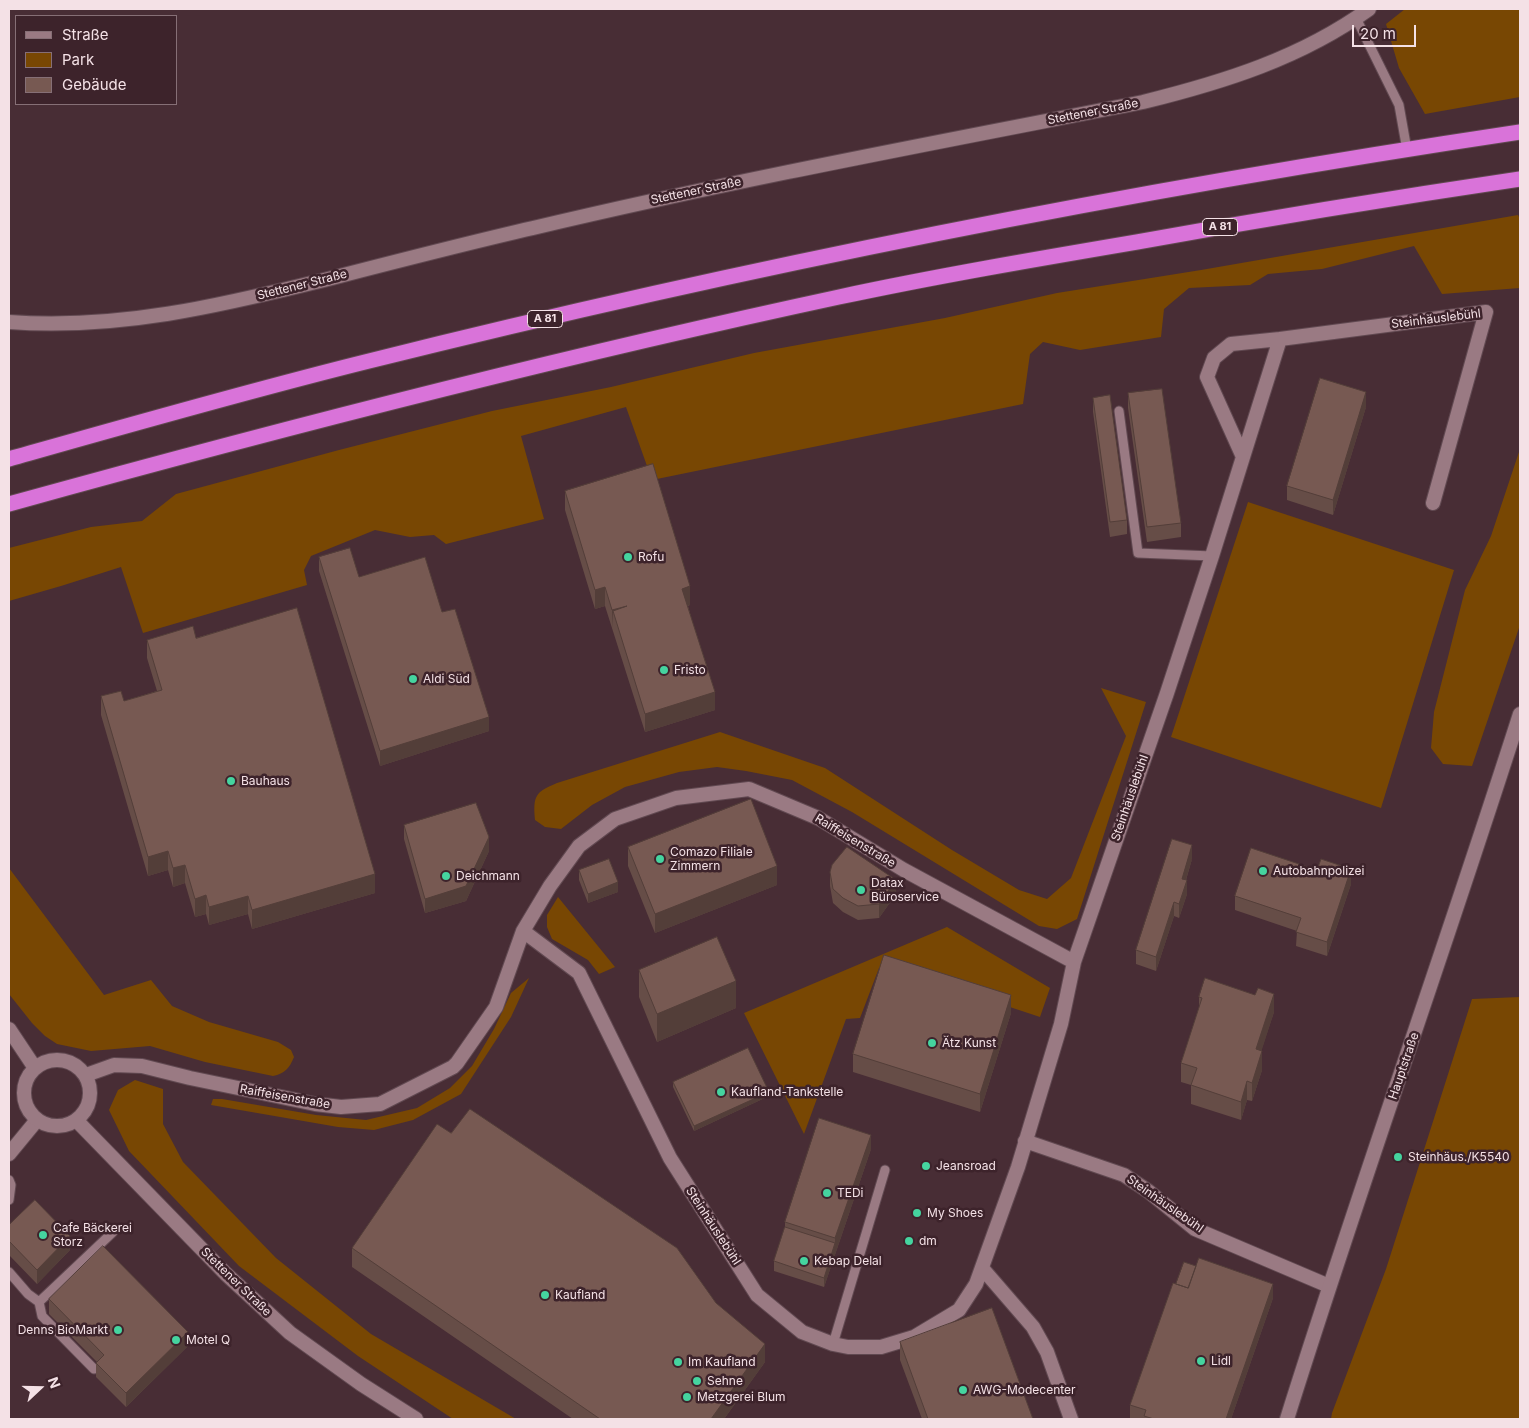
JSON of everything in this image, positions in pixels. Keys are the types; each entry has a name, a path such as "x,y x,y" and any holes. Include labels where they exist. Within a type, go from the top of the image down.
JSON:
{"highway":[{"name":"A 81","path":"9,459 188,408 367,362 581,310 741,275 1077,207 1231,179 1520,132"},
{"name":"A 81","path":"9,504 203,450 489,377 840,297 1230,225 1520,179"}],"street":[{"name":"Stettener Straße","path":"9,322 42,324 109,322 178,313 246,299 473,242 700,190 1143,102 1198,88 1253,70 1306,47 1369,9"},
{"name":"Steinhäuslebühl","path":"1243,457 1207,377 1214,358 1231,344 1486,312 1433,503"},
{"name":"Steinhäuslebühl","path":"524,931 579,973 670,1158 758,1295 802,1332 833,1344 848,1347 881,1347 914,1337 959,1310 976,1284 1025,1142 1061,1024 1074,962 1167,693 1280,339"},
{"name":"Hauptstraße","path":"1288,1419 1329,1286 1467,880 1520,714"},
{"name":"Raiffeisenstraße","path":"86,1075 114,1065 142,1066 315,1104 341,1107 380,1104 453,1067 457,1063 496,1007 524,931 550,886 579,846 615,819 676,798 749,789 818,818 904,870 1074,962"},
{"path":"9,1029 35,1068"},
{"path":"56,1059 68,1061 78,1066 86,1075 90,1090 89,1105 84,1114 68,1125 58,1127 47,1125 37,1120 26,1105 24,1085 28,1076 35,1068 45,1062 56,1059"},
{"path":"9,1154 37,1120"},
{"name":"Stettener Straße","path":"76,1121 226,1274 290,1333 361,1384 416,1419"},
{"name":"Steinhäuslebühl","path":"1025,1142 1124,1175 1148,1191 1195,1229 1329,1286"},
{"path":"982,1268 1033,1327 1047,1352 1071,1419"}],"lane":[{"path":"1356,18 1399,105 1407,150"},
{"path":"1119,411 1138,552 1212,556"},
{"path":"833,1344 885,1170"},
{"path":"9,1180 12,1186 9,1200"},
{"path":"38,1302 113,1232"},
{"path":"9,1272 28,1294 38,1302 42,1316 94,1369"}],"green space":[{"path":"1405,9 1520,9 1520,97 1425,114 1399,68 1386,24"},
{"path":"1518,215 1520,219 1520,288 1442,294 1414,246 1322,269 1268,274 1250,285 1189,288 1164,309 1161,337 1080,350 1043,342 1030,354 1023,404 652,480 626,407 521,436 544,519 446,544 434,535 410,537 375,530 311,556 304,570 307,585 143,633 121,567 9,601 9,548 91,527 142,521 176,494 339,450 492,411 611,387 754,353 945,318 1057,293"},
{"path":"1520,449 1520,625 1472,766 1443,764 1431,748 1434,712 1465,590 1491,536"},
{"path":"1248,502 1454,570 1381,808 1171,737"},
{"path":"1101,688 1146,702 1077,919 1057,929 1039,926 852,812 792,780 717,767 679,772 625,787 592,805 561,829 545,827 535,820 535,800 540,792 550,786 720,732 825,768 952,850 1019,890 1047,899 1071,878 1126,736"},
{"path":"9,868 104,995 151,980 172,1006 209,1022 278,1042 291,1050 294,1057 289,1067 281,1074 273,1076 205,1062 150,1046 91,1051 57,1044 45,1036 9,994"},
{"path":"558,897 615,967 599,974 588,960 552,939 547,927 547,915"},
{"path":"947,927 1050,988 1040,1017 889,967 879,968 860,1018 846,1019 804,1134 744,1013"},
{"path":"529,978 511,1017 461,1094 413,1120 374,1130 338,1127 211,1105 213,1099 222,1099 316,1115 366,1120 417,1108 450,1088 472,1066 494,1029 511,993"},
{"path":"1520,997 1520,1419 1331,1419 1386,1269 1472,999"},
{"path":"135,1080 163,1089 163,1124 183,1162 276,1258 371,1334 516,1419 453,1419 358,1356 239,1266 129,1151 109,1110 118,1090"}],"building":[{"path":"1320,378 1366,392 1333,500 1287,486"},
{"path":"1162,389 1181,523 1147,527 1128,393"},
{"path":"1110,395 1127,520 1110,522 1093,398"},
{"path":"653,464 690,586 682,589 715,692 645,714 613,611 627,606 612,610 605,587 595,590 565,491"},
{"name":"Aldi Süd","path":"350,548 359,577 425,557 442,612 455,609 489,717 380,751 319,557"},
{"name":"Bauhaus","path":"297,608 375,874 252,910 248,896 209,907 206,895 195,899 185,865 173,868 168,851 148,857 101,696 121,691 124,701 162,690 147,640 193,626 196,638"},
{"path":"751,799 777,866 655,914 628,847"},
{"name":"Deichmann","path":"476,803 489,837 466,886 425,899 404,825"},
{"path":"1172,839 1192,845 1182,879 1187,880 1179,904 1174,902 1156,957 1136,950"},
{"name":"Datax Büroservice","path":"847,847 896,880 879,904 858,906 843,898 833,889 830,872 832,865"},
{"path":"1251,848 1317,870 1321,859 1351,869 1327,942 1296,932 1301,918 1235,896"},
{"path":"609,859 618,882 588,894 579,870"},
{"path":"717,937 736,981 657,1014 639,970"},
{"name":"Ätz Kunst","path":"884,955 1011,995 980,1094 853,1054"},
{"path":"1205,978 1255,995 1258,988 1274,994 1256,1049 1262,1051 1252,1083 1247,1081 1241,1102 1191,1085 1197,1068 1181,1063 1202,998 1199,997"},
{"name":"Kaufland-Tankstelle","path":"748,1048 769,1092 694,1126 673,1082"},
{"name":"Kaufland","path":"470,1109 677,1248 716,1303 765,1344 711,1419 600,1419 352,1248 437,1124 451,1133"},
{"name":"TEDi","path":"819,1118 871,1135 835,1238 785,1222"},
{"path":"35,1200 70,1236 37,1270 9,1241 9,1225"},
{"name":"Kebap Delal","path":"785,1227 835,1243 824,1278 774,1261"},
{"name":"Denns BioMarkt","path":"103,1246 188,1332 126,1393 96,1363 104,1355 49,1299"},
{"name":"Lidl","path":"1199,1258 1273,1284 1226,1419 1154,1419 1144,1416 1146,1410 1130,1405 1173,1283 1188,1288"},
{"path":"1184,1262 1196,1266 1188,1288 1176,1284"},
{"name":"AWG-Modecenter","path":"992,1308 1033,1419 928,1419 900,1342"}],"place":[{"name":"Rofu","path":"628,557"},
{"name":"Fristo","path":"664,670"},
{"name":"Aldi Süd","path":"413,679"},
{"name":"Bauhaus","path":"231,781"},
{"name":"Comazo Filiale Zimmern","path":"660,859"},
{"name":"Autobahnpolizei","path":"1263,871"},
{"name":"Deichmann","path":"446,876"},
{"name":"Datax Büroservice","path":"861,890"},
{"name":"Ätz Kunst","path":"932,1043"},
{"name":"Kaufland-Tankstelle","path":"721,1092"},
{"name":"Steinhäus./K5540","path":"1398,1157"},
{"name":"Jeansroad","path":"926,1166"},
{"name":"TEDi","path":"827,1193"},
{"name":"My Shoes","path":"917,1213"},
{"name":"Cafe Bäckerei Storz","path":"43,1235"},
{"name":"dm","path":"909,1241"},
{"name":"Kebap Delal","path":"804,1261"},
{"name":"Kaufland","path":"545,1295"},
{"name":"Denns BioMarkt","path":"118,1330"},
{"name":"Motel Q","path":"176,1340"},
{"name":"Lidl","path":"1201,1361"},
{"name":"Im Kaufland","path":"678,1362"},
{"name":"Sehne","path":"697,1381"},
{"name":"AWG-Modecenter","path":"963,1390"},
{"name":"Metzgerei Blum","path":"687,1397"}]}
